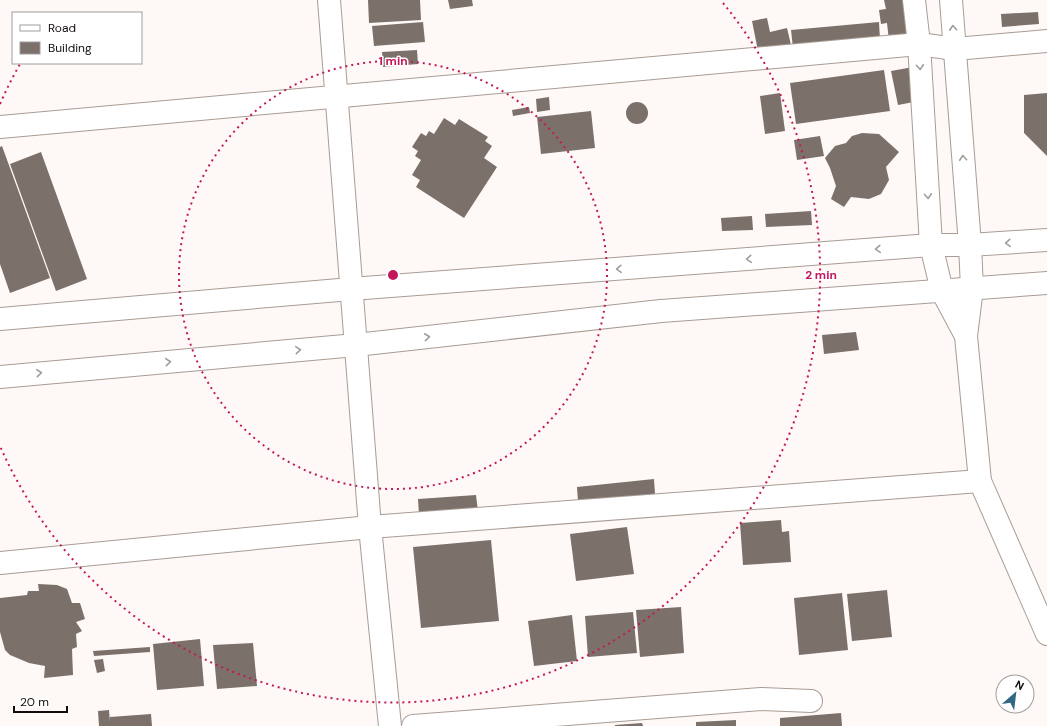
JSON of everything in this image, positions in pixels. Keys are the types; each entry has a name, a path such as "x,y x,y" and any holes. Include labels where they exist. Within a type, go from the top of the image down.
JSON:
{"street":[{"path":"329,0 370,526 390,726"},
{"path":"914,0 919,44 931,245 942,291 966,336"},
{"path":"951,0 972,288 966,336 980,481 1047,634"},
{"path":"0,127 919,44 955,49 1047,41"},
{"path":"0,319 352,289 931,245 970,245 1047,240"},
{"path":"0,376 356,345 661,311 1047,283"},
{"path":"0,563 370,526 980,481"},
{"path":"414,726 761,699 811,701"}],"building":[{"path":"368,0 420,0 421,20 369,23"},
{"path":"448,0 472,0 473,6 450,9"},
{"path":"884,0 910,0 915,37 889,41 887,23 881,24 879,10 886,9"},
{"path":"1038,12 1039,24 1002,27 1001,14"},
{"path":"767,18 770,32 787,28 791,45 758,51 752,21"},
{"path":"423,22 425,42 374,46 372,26"},
{"path":"879,22 880,40 793,48 791,30"},
{"path":"417,50 418,64 383,67 382,52"},
{"path":"913,67 919,101 898,105 891,71"},
{"path":"884,70 890,111 796,124 790,83"},
{"path":"780,93 785,131 765,134 760,96"},
{"path":"1047,93 1047,156 1024,133 1024,95"},
{"path":"549,97 550,110 537,112 536,99"},
{"path":"637,102 645,105 648,113 645,121 637,124 629,121 626,113 629,105"},
{"path":"529,107 530,113 513,116 512,110"},
{"path":"591,111 595,148 541,154 537,117"},
{"path":"444,118 455,125 459,119 488,137 485,141 492,146 484,158 497,167 464,218 416,187 420,180 412,175 421,160 415,156 418,151 412,147 421,133 426,136 429,131 434,134"},
{"path":"862,133 879,134 899,152 886,167 889,180 881,194 869,199 851,197 844,207 831,199 836,186 825,158 835,146 846,143 852,136"},
{"path":"820,136 824,156 797,160 794,140"},
{"path":"2,146 50,278 10,293 0,264 0,147"},
{"path":"41,152 87,279 56,291 10,164"},
{"path":"811,211 812,225 766,227 765,214"},
{"path":"752,216 753,230 722,231 721,218"},
{"path":"856,332 859,350 824,354 822,335"},
{"path":"654,479 655,494 578,502 577,487"},
{"path":"476,495 478,511 419,515 418,499"},
{"path":"781,520 782,532 789,531 791,562 743,565 740,523"},
{"path":"627,527 634,574 576,581 570,534"},
{"path":"491,540 499,621 421,628 413,547"},
{"path":"38,584 57,585 67,589 72,603 80,603 85,619 76,622 82,631 76,634 77,647 72,649 73,675 44,678 45,666 29,663 10,655 5,650 0,632 0,598 27,595 28,591 39,591"},
{"path":"887,590 892,637 852,641 847,594"},
{"path":"842,593 848,650 799,655 794,598"},
{"path":"681,607 684,653 640,657 636,610"},
{"path":"633,612 637,653 588,657 585,616"},
{"path":"572,615 577,661 534,666 528,621"},
{"path":"200,639 204,686 157,690 153,644"},
{"path":"253,643 257,686 217,689 213,645"},
{"path":"150,647 150,652 94,656 93,651"},
{"path":"103,659 105,671 97,673 94,660"},
{"path":"109,710 110,722 110,717 151,714 152,726 99,726 98,711"},
{"path":"841,713 842,726 780,726 780,718"},
{"path":"736,720 736,726 696,726 696,722"},
{"path":"642,723 643,726 615,726 615,725"}]}
